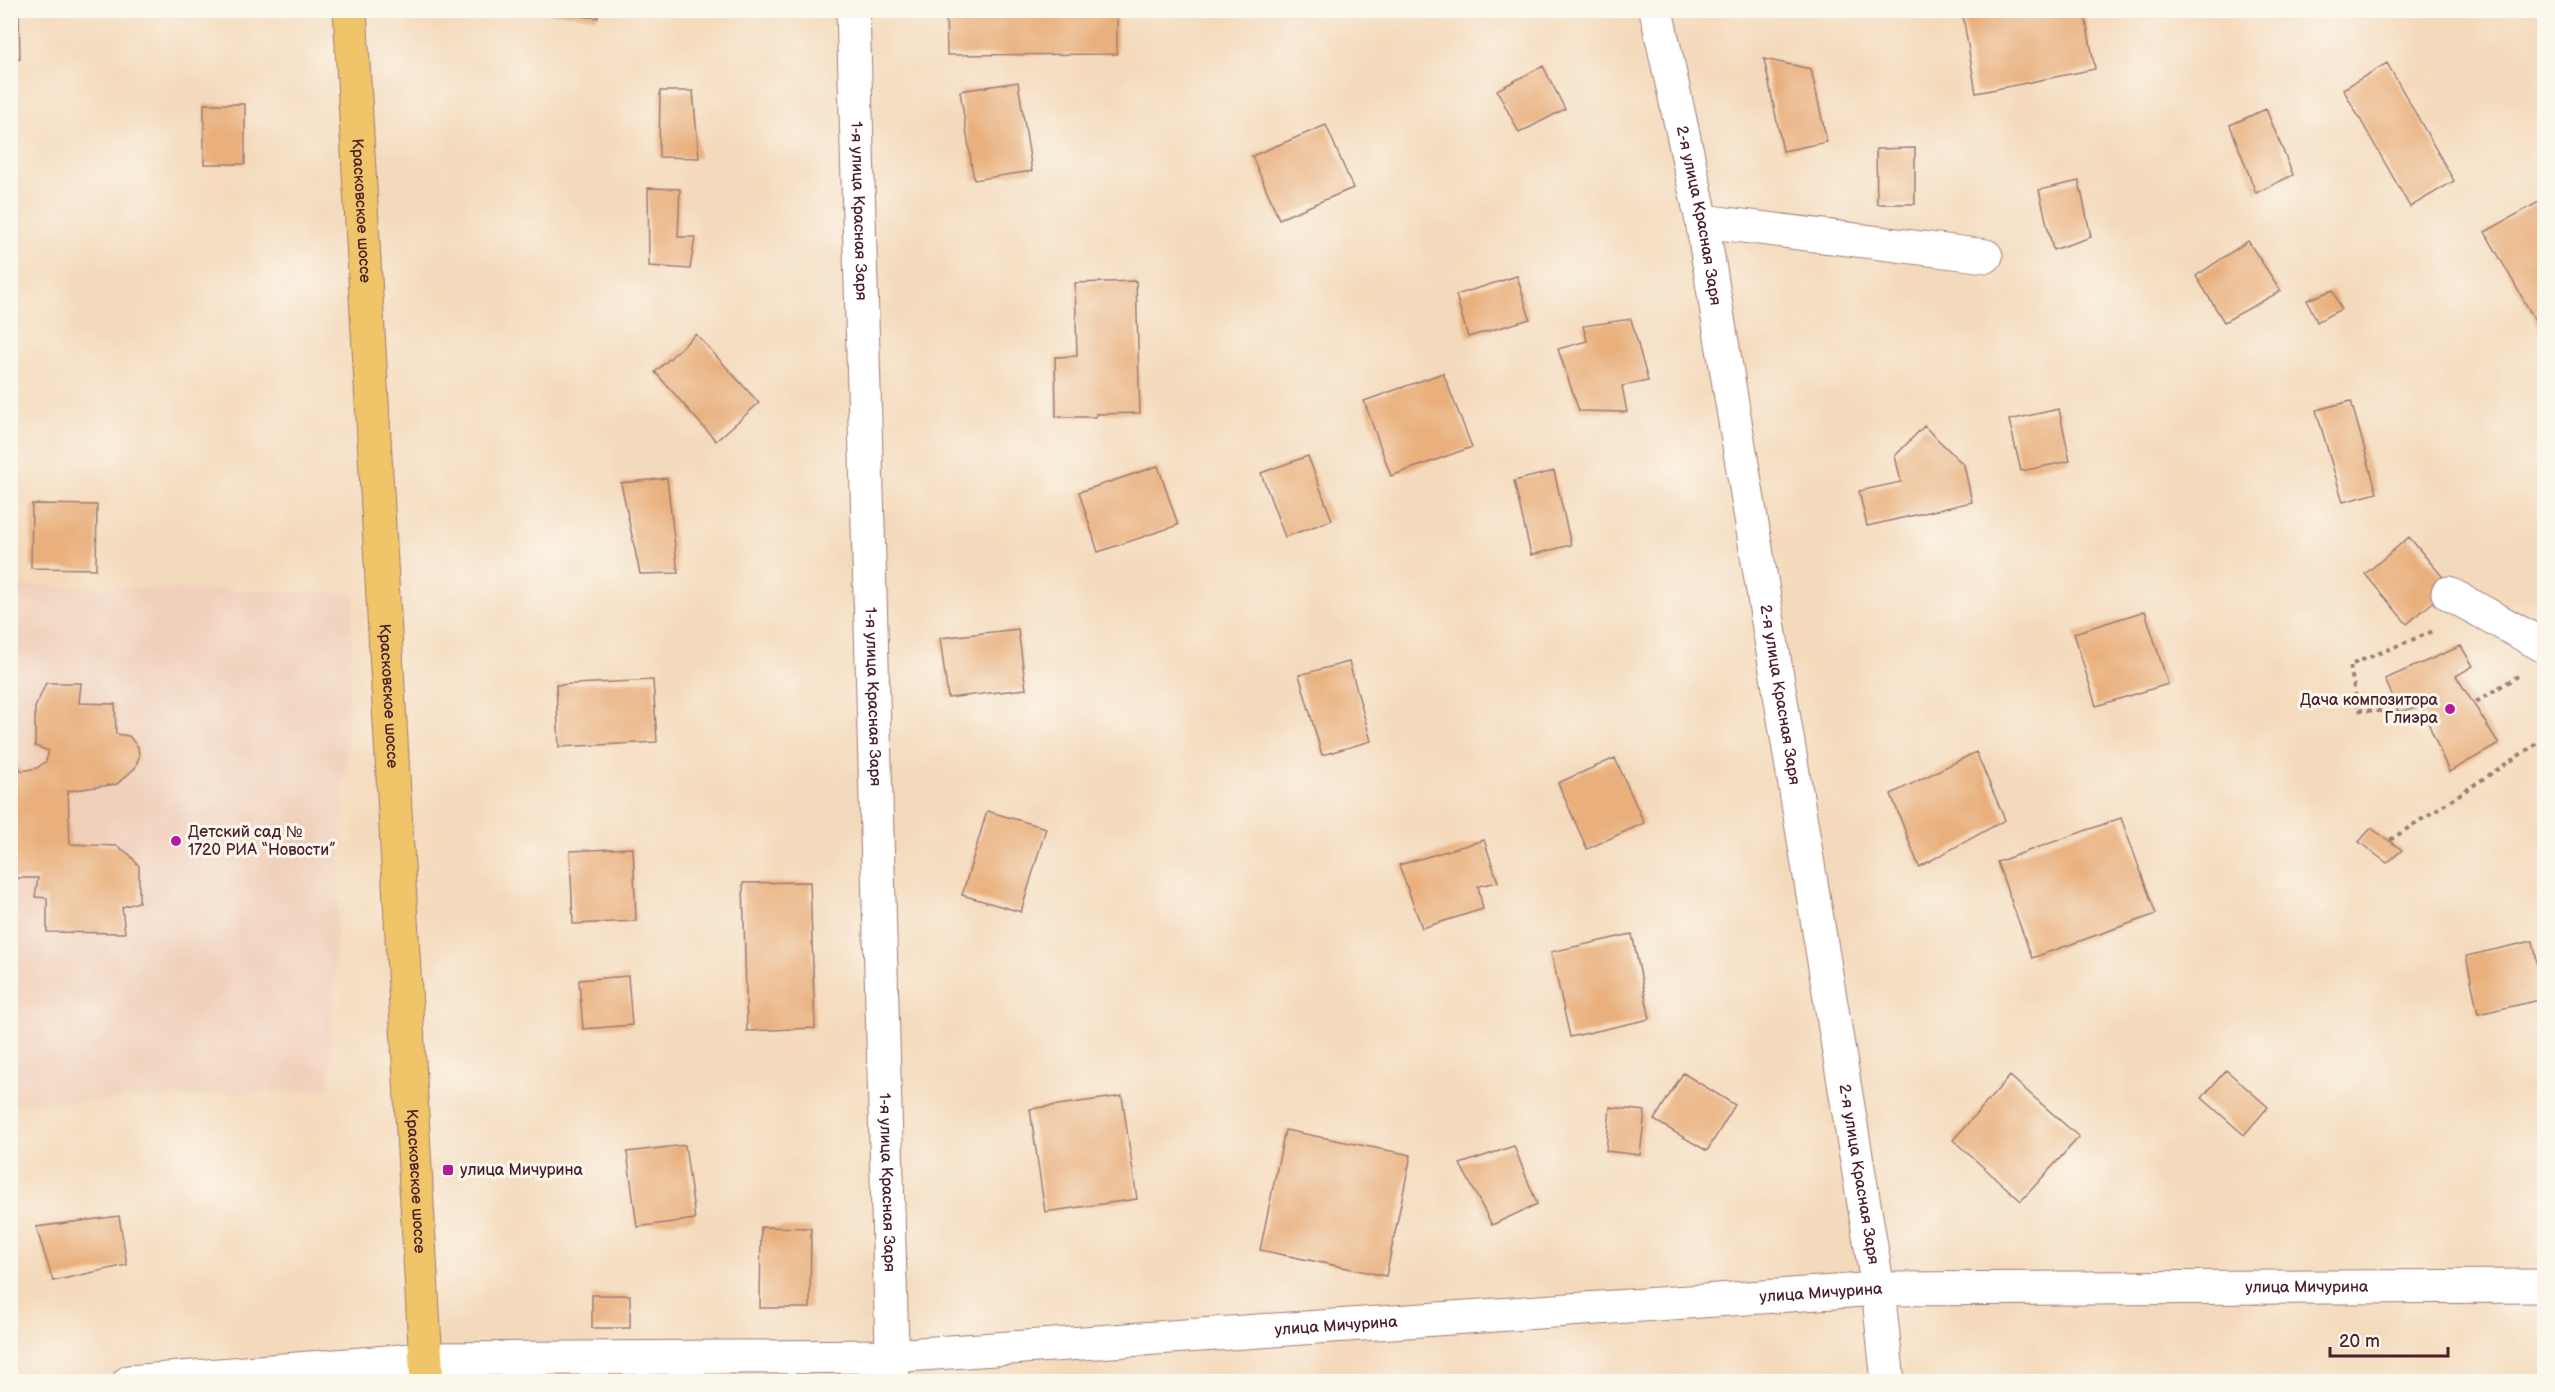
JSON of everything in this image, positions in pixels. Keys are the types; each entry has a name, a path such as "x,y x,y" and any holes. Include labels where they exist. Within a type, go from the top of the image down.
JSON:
{"main road":[{"name":"Красковское шоссе","path":"350,10 427,1370"}],"street":[{"name":"1-я улица Красная Заря","path":"853,10 892,1369"},
{"name":"2-я улица Красная Заря","path":"1656,10 1702,221 1878,1289 1888,1382"},
{"path":"1702,221 1986,256"},
{"path":"2448,593 2544,646"},
{"name":"улица Мичурина","path":"129,1382 427,1370 892,1369 1878,1289 2544,1286"}],"path":[{"path":"2399,712 2358,710 2350,665 2482,611"},
{"path":"2476,702 2525,672"},
{"path":"2390,840 2544,739"}],"shaded area":[{"name":"Детский сад № 1720 РИА “Новости”","path":"11,585 354,593 329,1089 11,1105"}],"building":[{"path":"10,10 19,10 20,59 10,59"},
{"path":"542,10 598,10 598,18 542,12"},
{"path":"946,10 1117,10 1117,54 947,55"},
{"path":"1962,10 2084,10 2095,69 1976,93"},
{"path":"1764,59 1811,69 1827,142 1783,151"},
{"path":"2387,63 2454,181 2410,207 2343,89"},
{"path":"1543,66 1565,109 1519,133 1497,90"},
{"path":"1018,82 1032,171 974,180 960,91"},
{"path":"660,91 693,91 699,158 659,157"},
{"path":"204,104 245,104 245,164 204,164"},
{"path":"2266,109 2293,175 2256,193 2230,125"},
{"path":"1326,125 1353,188 1279,219 1252,156"},
{"path":"1915,148 1915,204 1877,204 1876,149"},
{"path":"2079,181 2091,237 2053,250 2039,190"},
{"path":"648,188 680,189 678,237 695,237 690,269 649,266"},
{"path":"2544,199 2544,336 2485,232"},
{"path":"2248,241 2281,291 2224,322 2196,276"},
{"path":"1517,276 1530,319 1468,337 1456,295"},
{"path":"1136,281 1140,413 1096,414 1096,417 1056,417 1055,357 1077,356 1075,283"},
{"path":"2333,290 2341,309 2317,322 2307,300"},
{"path":"1631,319 1648,381 1622,386 1627,412 1579,411 1558,349 1587,341 1583,326"},
{"path":"696,334 759,403 716,441 655,372"},
{"path":"1443,373 1472,447 1391,476 1364,401"},
{"path":"2351,401 2377,493 2343,502 2316,410"},
{"path":"2059,409 2070,461 2021,471 2009,420"},
{"path":"1924,426 1964,465 1972,502 1867,526 1859,491 1901,482 1895,456"},
{"path":"1308,456 1332,520 1285,537 1261,473"},
{"path":"1158,466 1178,525 1098,552 1079,492"},
{"path":"1554,471 1571,545 1531,555 1514,481"},
{"path":"667,478 678,573 640,574 621,483"},
{"path":"32,504 97,505 96,569 31,568"},
{"path":"2409,537 2451,587 2407,624 2365,574"},
{"path":"2145,611 2168,684 2096,706 2074,633"},
{"path":"1018,629 1026,689 948,698 940,638"},
{"name":"Дача композитора Глиэра","path":"2461,646 2473,666 2456,676 2499,744 2449,772 2421,706 2399,712 2385,679"},
{"path":"1349,662 1371,741 1322,755 1299,675"},
{"path":"653,680 657,742 559,747 556,685"},
{"path":"46,683 81,683 79,703 115,704 116,734 129,736 138,747 139,757 135,768 117,784 68,791 70,844 117,846 129,854 139,866 139,902 122,907 125,933 47,932 47,898 35,897 38,878 10,878 10,762 15,762 22,771 37,768 46,761 49,751 35,746 35,708"},
{"path":"1976,752 2005,820 1919,867 1891,794"},
{"path":"1615,758 1644,823 1587,849 1558,783"},
{"path":"987,811 1046,828 1021,912 962,895"},
{"path":"2121,818 2156,914 2032,958 1997,862"},
{"path":"2371,828 2402,850 2387,863 2359,842"},
{"path":"1484,840 1498,882 1478,886 1483,909 1422,928 1399,865"},
{"path":"633,848 636,921 573,924 570,851"},
{"path":"810,882 815,1028 747,1031 743,883"},
{"path":"1632,934 1650,1019 1570,1037 1551,952"},
{"path":"2533,941 2544,999 2478,1014 2466,956"},
{"path":"628,976 632,1025 583,1029 579,980"},
{"path":"2226,1070 2268,1107 2244,1135 2202,1098"},
{"path":"1683,1073 1735,1105 1707,1151 1654,1120"},
{"path":"2010,1076 2079,1137 2021,1201 1953,1140"},
{"path":"1122,1096 1137,1199 1045,1212 1030,1109"},
{"path":"1610,1107 1645,1111 1640,1155 1606,1151"},
{"path":"1285,1130 1411,1155 1386,1276 1260,1250"},
{"path":"685,1145 695,1219 637,1227 627,1152"},
{"path":"1514,1146 1537,1204 1492,1225 1460,1164"},
{"path":"119,1216 127,1265 53,1281 36,1227"},
{"path":"761,1227 811,1228 810,1308 760,1308"},
{"path":"592,1295 630,1295 630,1328 592,1328"}],"place":[{"name":"Дача композитора Глиэра","path":"2450,709"},
{"name":"Детский сад № 1720 РИА “Новости”","path":"176,841"},
{"name":"улица Мичурина","path":"448,1170"}]}
